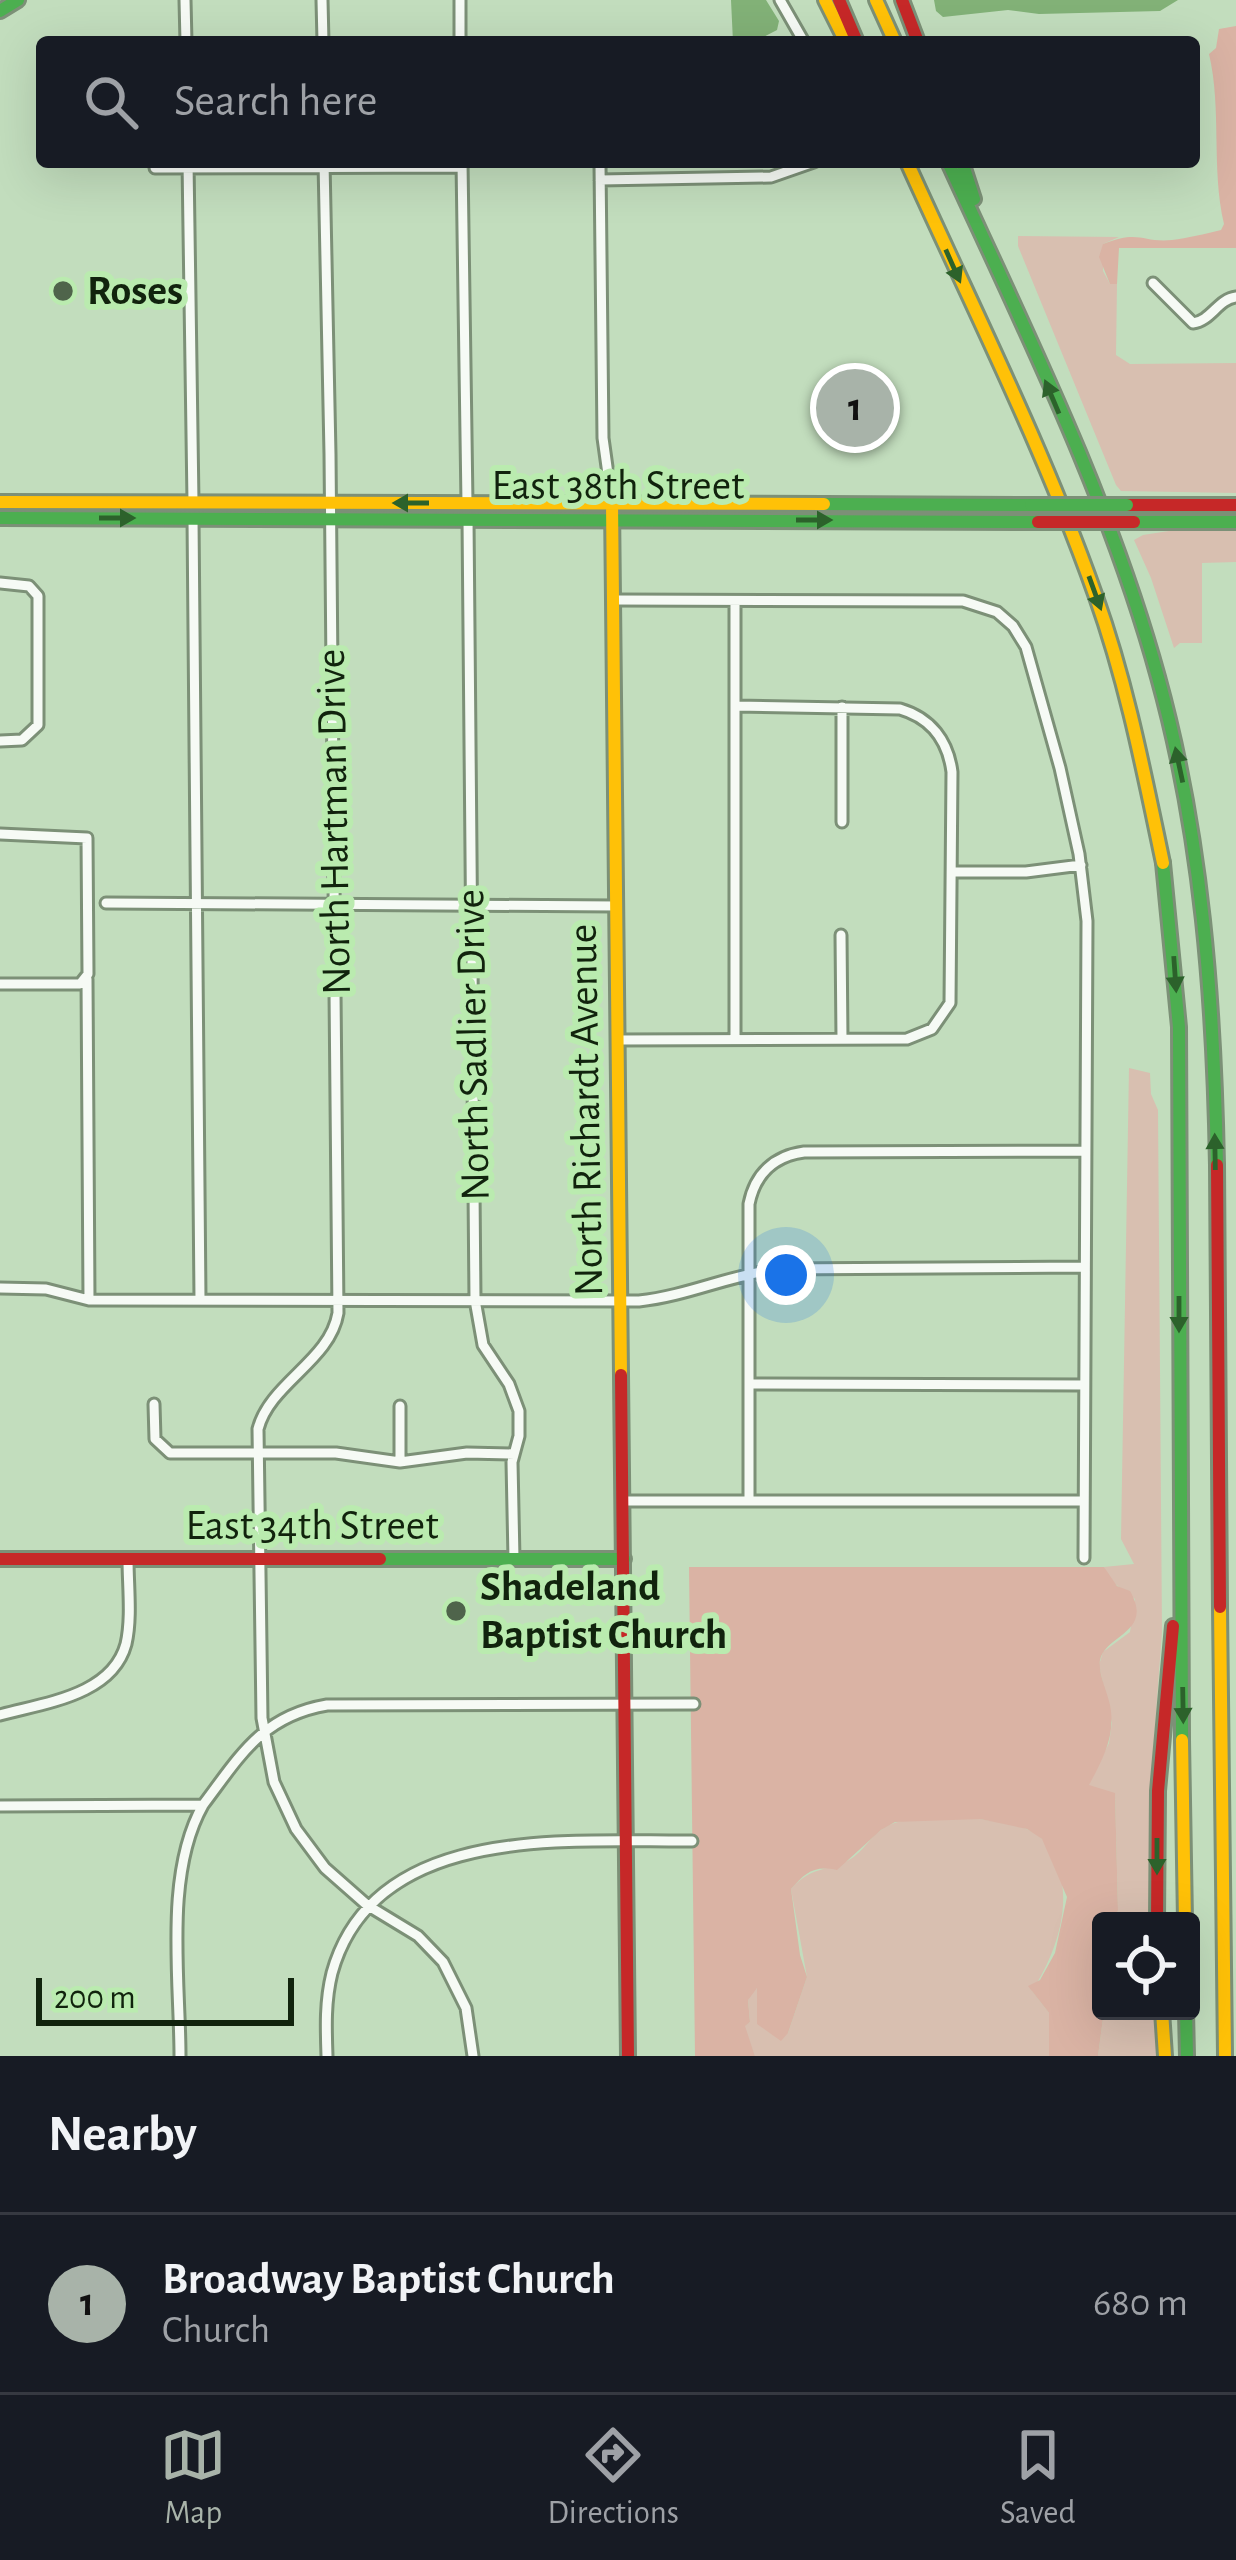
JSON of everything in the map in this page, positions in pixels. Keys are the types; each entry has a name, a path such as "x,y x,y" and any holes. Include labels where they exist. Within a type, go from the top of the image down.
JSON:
{"main road":[{"path":"0,11 18,0"},
{"path":"825,0 843,36"},
{"path":"839,0 854,36"},
{"path":"876,0 892,36"},
{"path":"902,0 916,36"},
{"path":"910,168 1077,544 1126,692 1166,874 1179,1027 1179,1588 1185,1912"},
{"path":"951,168 1129,584 1169,719 1199,875 1214,1061 1225,2056"},
{"path":"964,168 1000,276"},
{"name":"East 38th Street","path":"0,502 1236,505"},
{"name":"North Richardt Avenue","path":"613,503 628,2056"},
{"name":"East 38th Street","path":"0,518 1236,522"},
{"name":"East 34th Street","path":"0,1559 624,1559"},
{"path":"1157,1912 1157,1792 1179,1588"},
{"path":"1163,2020 1165,2056"},
{"path":"1186,2020 1186,2056"}],"street":[{"path":"185,0 186,36"},
{"path":"322,0 322,36"},
{"path":"460,0 460,36"},
{"path":"780,0 801,36"},
{"path":"188,168 193,502"},
{"name":"North Hartman Drive","path":"324,168 338,1321 329,1339 264,1411 258,1429 263,1731 274,1783 296,1829 325,1868 370,1906 409,1929 443,1962 466,2008 473,2056"},
{"path":"462,168 467,503"},
{"name":"North Richardt Avenue","path":"600,168 603,438 613,503"},
{"path":"600,180 771,177 797,168"},
{"path":"1153,283 1187,320 1196,323 1226,299 1236,297"},
{"path":"193,518 200,1300"},
{"name":"North Sadlier Drive","path":"468,519 476,1300 483,1345 518,1407 514,1559"},
{"path":"0,583 29,586 38,596 38,725 22,740 0,741"},
{"path":"614,600 963,601 989,608 1012,626 1029,655 1081,865 1088,949 1084,1558"},
{"path":"735,601 736,1040"},
{"path":"618,1040 907,1039 938,1024 952,996 951,764 945,744 928,723 900,709 736,706"},
{"path":"842,707 842,822"},
{"path":"0,834 87,838 89,1300"},
{"path":"952,872 1026,872 1081,865"},
{"path":"106,903 616,906"},
{"path":"841,935 842,1039"},
{"path":"0,984 80,984 87,979"},
{"path":"749,1501 751,1197 759,1178 774,1162 805,1152 1084,1151"},
{"path":"0,1288 46,1289 89,1300 621,1301 678,1296 749,1274 795,1268 1084,1268"},
{"path":"749,1384 1084,1384"},
{"path":"154,1404 156,1442 173,1453 336,1453 400,1462 467,1453 514,1454"},
{"path":"400,1406 400,1462"},
{"path":"623,1502 1084,1501"},
{"path":"0,1714 81,1692 105,1676 126,1642 128,1559"},
{"path":"181,2056 179,1889 186,1842 203,1805 263,1731 280,1718 327,1705 694,1704"},
{"path":"0,1806 203,1805"},
{"path":"327,2056 331,1978 350,1933 370,1906 402,1879 449,1858 523,1846 692,1841"}],"shaded area":[{"path":"731,0 766,0 779,21 777,30 766,36 733,36"},
{"path":"934,0 1178,0 1160,11 1039,14 1008,10 943,17"},
{"path":"1236,26 1236,248 1119,248 1117,284 1110,284 1099,257 1103,244 1133,237 1178,239 1221,230 1224,224 1209,54 1216,48 1219,29"},
{"path":"1018,236 1119,237 1103,244 1103,271 1110,284 1117,284 1116,355 1130,364 1236,363 1236,493 1121,491 1018,246"},
{"path":"1169,531 1236,531 1236,562 1202,563 1202,643 1180,643 1174,648 1134,540"},
{"path":"1129,1068 1150,1073 1158,1110 1162,1632 1149,1806 1150,1912 1117,1912 1115,1794 1088,1786 1109,1743 1112,1723 1099,1665 1103,1652 1130,1632 1135,1599 1110,1580 1104,1567 1134,1564 1121,1539"},
{"path":"689,1567 1104,1567 1117,1586 1130,1591 1136,1616 1100,1660 1111,1726 1089,1785 1115,1793 1118,1910 1092,1912 1092,2020 1103,2020 1098,2056 1049,2056 1049,2013 1028,1986 1040,1980 1055,1953 1067,1897 1042,1839 1027,1829 980,1819 895,1822 837,1870 816,1870 801,1879 791,1889 807,1977 788,2033 781,2041 757,2024 757,1988 748,2000 750,2022 745,2026 755,2056 695,2056"},
{"path":"980,1819 1037,1835 1061,1877 1058,1936 1032,1991 1049,2013 1049,2056 755,2056 744,2026 750,2022 748,2000 753,1989 759,1988 788,2033 807,1977 791,1889 812,1873 849,1860 894,1823"},
{"path":"1103,2020 1155,2020 1158,2056 1098,2056"}],"traffic: fast":[{"path":"0,11 18,0"},
{"path":"951,168 1090,480 1158,677 1185,797 1203,919 1217,1165"},
{"path":"964,168 974,199"},
{"path":"824,504 1031,505"},
{"path":"1031,505 1127,505"},
{"path":"0,518 1038,522"},
{"path":"1134,522 1236,522"},
{"path":"1163,863 1179,1027 1182,1740"},
{"path":"380,1559 624,1559"},
{"path":"1186,2020 1187,2056"}],"traffic: slow":[{"path":"825,0 843,36"},
{"path":"876,0 892,36"},
{"path":"910,168 1076,542 1126,696 1163,863"},
{"path":"0,502 824,504"},
{"path":"612,503 621,1375"},
{"path":"1220,1607 1225,2056"},
{"path":"1182,1740 1185,1912"},
{"path":"1163,2020 1165,2056"}],"traffic: jam":[{"path":"839,0 854,36"},
{"path":"902,0 916,36"},
{"path":"1127,505 1236,505"},
{"path":"1038,522 1134,522"},
{"path":"1217,1165 1220,1607"},
{"path":"621,1375 628,2056"},
{"path":"0,1559 380,1559"},
{"path":"1157,1912 1158,1791 1173,1626"}],"place":[{"name":"Roses","path":"63,291"},
{"name":"Broadway Baptist Church","path":"855,408"},
{"name":"Shadeland Baptist Church","path":"456,1611"}]}
